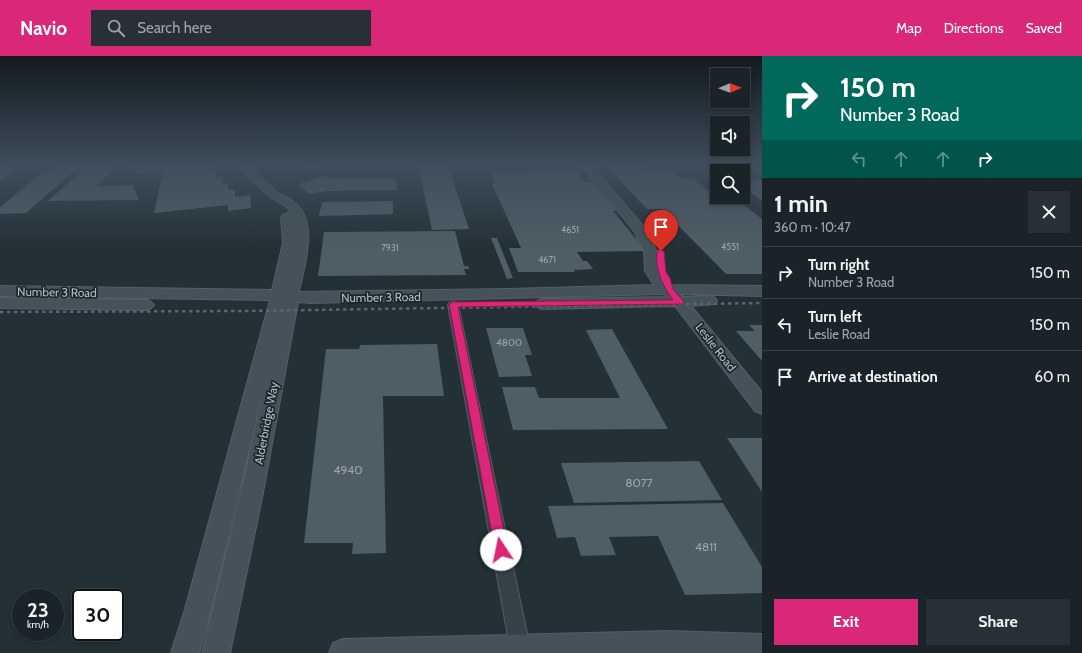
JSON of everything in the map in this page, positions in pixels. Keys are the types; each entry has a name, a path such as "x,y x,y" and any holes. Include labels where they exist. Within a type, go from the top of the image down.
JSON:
{"main road":[{"name":"Alderbridge Way","path":"185,653 284,300 302,242 302,228 297,214 292,206 274,193"},
{"name":"Leslie Road","path":"609,193 641,231 643,238 651,250 652,271 658,281 680,302 762,406"},
{"name":"Number 3 Road","path":"0,303 98,305 616,290 762,291"},
{"name":"Number 3 Road","path":"0,291 453,304 762,301"},
{"name":"Alderbridge Way","path":"216,653 251,498 284,300"},
{"path":"343,653 521,651 668,645 762,648"}],"street":[{"path":"453,304 521,651"}],"building":[{"path":"17,193 49,193 26,213 0,214 0,207"},
{"path":"57,193 136,193 139,200 48,201"},
{"path":"158,193 235,193 235,197 250,195 251,208 228,211 228,205 154,213"},
{"path":"424,193 457,193 469,229 432,230"},
{"path":"496,193 602,193 617,211 613,211 646,251 577,252 583,261 587,261 593,269 574,270 575,272 518,272 509,248 521,248"},
{"path":"632,193 710,193 710,204 743,204 762,219 762,274 726,274 662,209 647,209"},
{"path":"751,193 762,193 762,201"},
{"path":"393,201 393,214 319,216 322,202"},
{"path":"455,231 464,266 468,266 469,269 464,269 466,275 318,276 324,232"},
{"path":"491,238 497,238 513,278 507,279"},
{"path":"749,325 762,325 762,361 736,331 755,331"},
{"path":"486,328 523,328 532,355 525,355 532,376 499,377"},
{"path":"612,329 668,429 513,430 502,387 535,387 539,398 620,398 586,330"},
{"path":"437,344 444,396 383,396 386,553 352,554 353,543 304,543 326,349 359,349 360,345"},
{"path":"727,438 762,438 762,492"},
{"path":"699,461 722,500 574,503 561,463"},
{"path":"723,503 762,567 762,593 685,595 658,536 609,537 616,555 581,556 575,537 557,538 548,506"}],"railway":[{"path":"0,312 246,311 762,303"}],"route":[{"path":"501,550 453,304 680,302 669,290 666,278 662,272 661,251"}]}
